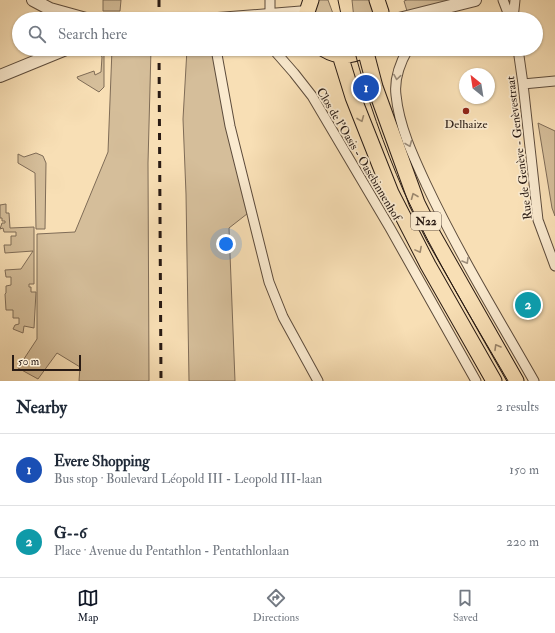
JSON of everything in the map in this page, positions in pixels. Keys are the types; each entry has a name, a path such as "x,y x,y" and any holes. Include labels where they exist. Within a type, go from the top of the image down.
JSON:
{"main road":[{"path":"380,1 381,12"},
{"name":"N22","path":"340,56 353,97 391,193 424,260 494,381"},
{"name":"N22","path":"367,56 375,86 417,203 433,235 516,381"}],"street":[{"path":"33,0 49,12"},
{"path":"270,0 270,12"},
{"path":"438,12 475,0"},
{"path":"503,0 508,12"},
{"path":"514,12 515,0"},
{"path":"297,12 308,10"},
{"path":"0,76 42,56"},
{"path":"217,56 230,126 269,282 283,317 318,381"},
{"name":"Clos de l'Oasis - Oasebinnenhof","path":"279,56 299,78 312,96 390,228 476,381"},
{"path":"405,56 399,68 396,93 402,127 420,171 446,226 534,381"},
{"name":"Rue de Genève - Genèvestraat","path":"519,56 538,220 555,266"},
{"path":"523,84 555,81"}],"shaded area":[{"path":"103,0 121,0 120,11 103,11"},
{"path":"318,0 328,0 332,12 315,12"},
{"path":"352,0 370,0 374,12 353,12"},
{"path":"455,0 407,11 404,1"},
{"path":"104,56 104,87 99,92 77,77 94,71 95,75 101,72 102,57"},
{"path":"112,56 151,56 148,163 149,381 79,381 80,367 57,353 38,379 18,368 37,339 37,234 75,232 108,152"},
{"path":"187,56 214,56 252,210 229,228 235,381 189,381 186,194 183,119"},
{"path":"538,123 555,131 555,216 552,208"},
{"path":"36,153 43,156 46,163 45,229 36,229 35,173 18,163 18,154 24,157"},
{"path":"6,204 6,213 9,213 10,228 34,227 34,284 29,284 29,287 31,287 31,292 36,292 34,328 24,326 23,333 13,329 15,325 19,324 19,318 13,318 13,310 6,310 6,286 11,285 11,277 6,277 5,270 21,269 33,251 5,253 4,245 11,245 11,236 16,236 16,232 4,232 3,228 0,229 2,223 5,223 5,221 2,221 2,218 0,218 0,205"}],"tram line":[{"path":"338,0 341,12"},
{"path":"356,56 376,122 404,192 441,264 508,381"}],"railway":[{"path":"159,0 159,12"},
{"path":"159,56 161,381"}],"place":[{"name":"Evere Shopping","path":"366,88"},
{"name":"Delhaize","path":"466,111"},
{"name":"G--6","path":"528,305"}]}
